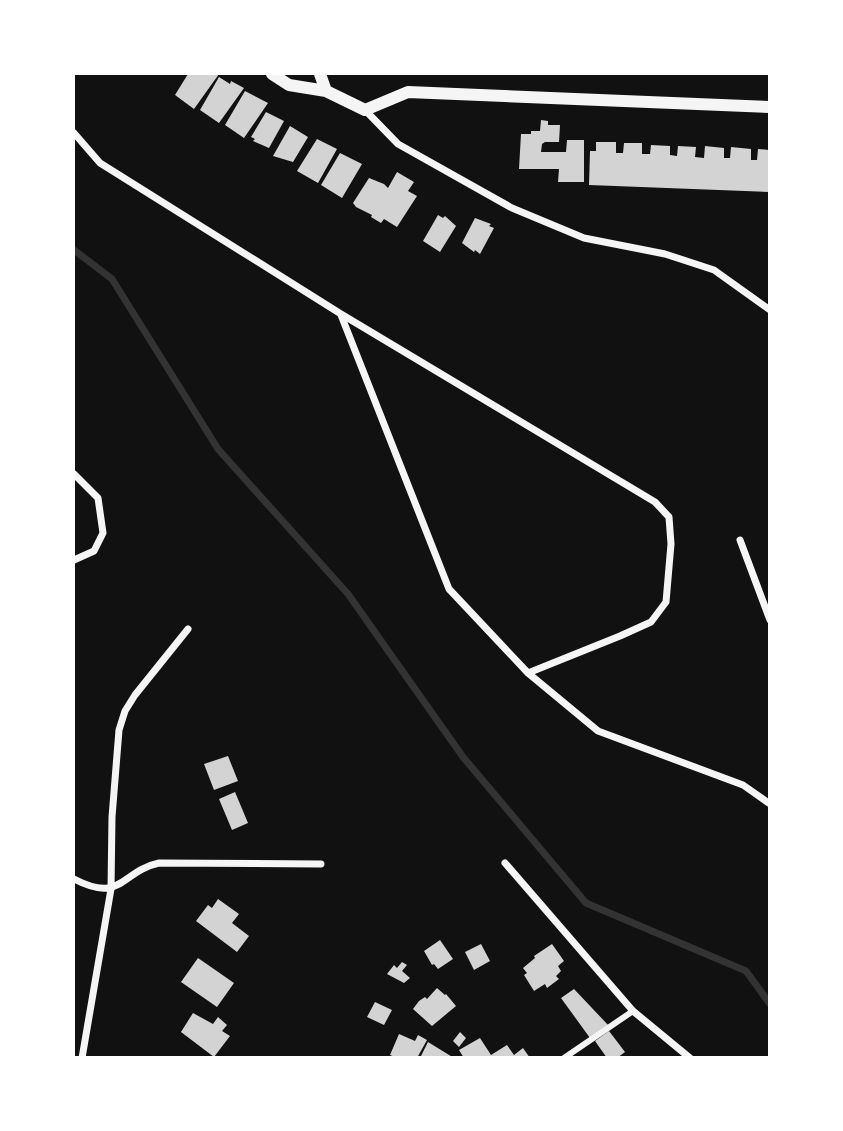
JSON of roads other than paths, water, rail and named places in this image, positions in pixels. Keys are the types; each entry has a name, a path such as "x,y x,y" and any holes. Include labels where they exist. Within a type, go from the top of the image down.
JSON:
{"street":[{"path":"272,74 289,85 326,91 365,110 398,144 512,208 584,238 665,254 714,270 769,310"},
{"path":"320,74 326,91"},
{"path":"365,110 408,92 769,107"},
{"path":"74,133 100,163 341,314 654,502 669,517 671,544 666,602 651,622 528,673"},
{"path":"341,314 449,589 528,673 598,731 743,785 769,804"},
{"path":"74,474 98,498 103,533 94,551 74,560"},
{"path":"740,540 769,620"},
{"path":"82,1058 111,889 112,817 119,730 125,711 135,695 188,629"},
{"path":"74,879 111,889 140,869 159,863 321,863"},
{"path":"505,863 633,1012 690,1058"},
{"path":"564,1058 633,1012"}],"waterway":[{"path":"74,250 112,279 218,449 348,594 463,757 586,903 746,971 770,1004"}]}
